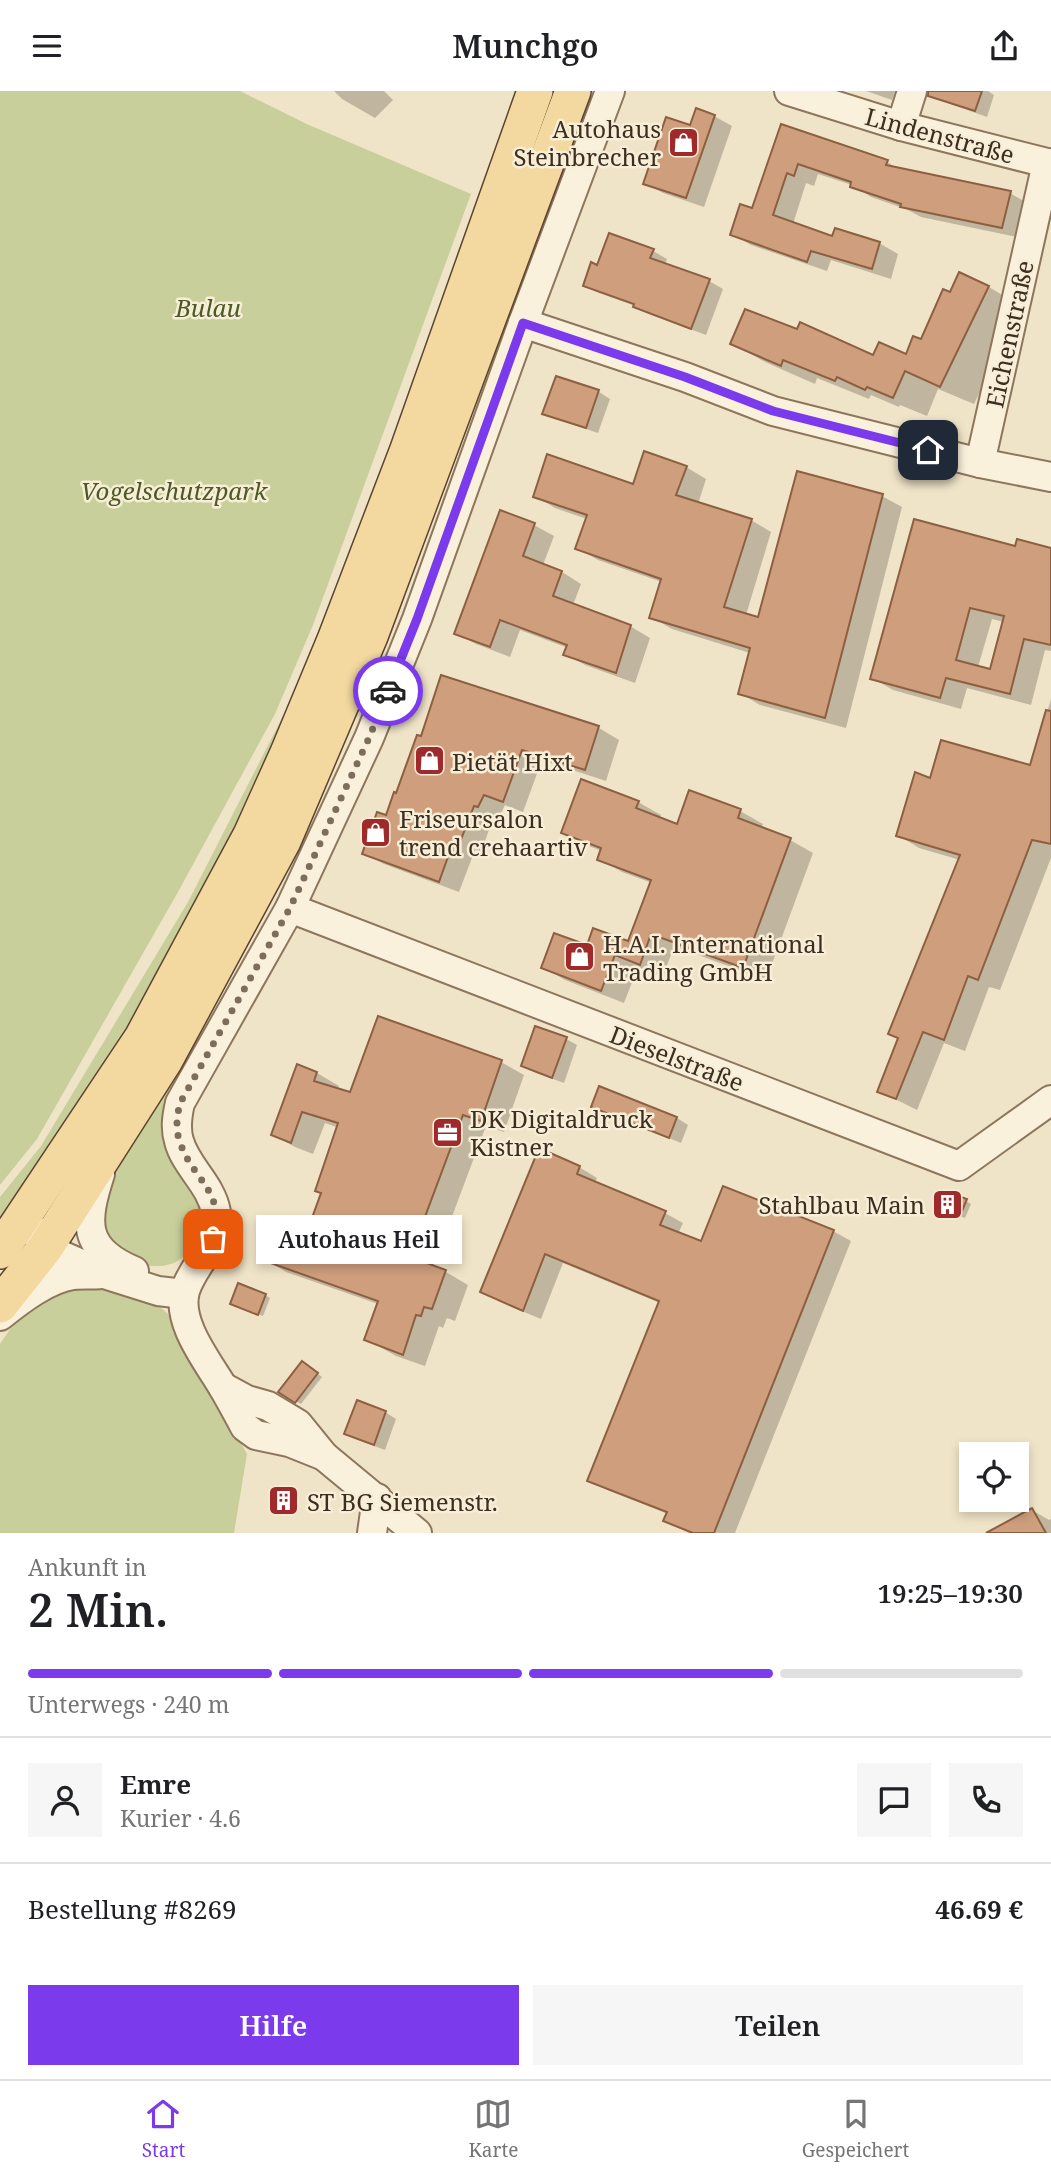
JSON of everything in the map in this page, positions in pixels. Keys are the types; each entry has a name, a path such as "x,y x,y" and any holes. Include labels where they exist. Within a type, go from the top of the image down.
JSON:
{"main road":[{"path":"0,1251 142,1038 251,835 335,640 407,452 535,91"},
{"path":"0,1305 45,1248 165,1060 283,841 370,636 573,91"}],"street":[{"path":"417,1533 324,1456 298,1424 268,1406 247,1400 223,1387 192,1334 184,1311 184,1294 213,1239 217,1214 209,1190 182,1149 177,1125 180,1103 290,908 369,738 412,631 610,91"},
{"name":"Lindenstraße","path":"789,91 901,127 1049,163"},
{"path":"901,127 912,91"},
{"name":"Eichenstraße","path":"981,463 1049,163"},
{"path":"523,323 685,377 773,411 981,463 1051,477"},
{"name":"Dieselstraße","path":"290,908 959,1166 1051,1100"},
{"path":"106,1155 90,1206 93,1237 106,1256 118,1265 184,1294"},
{"path":"33,1201 34,1232 45,1248 104,1274 158,1291 184,1294"},
{"path":"0,1267 45,1248"},
{"path":"0,1316 17,1302 53,1282 72,1275 104,1274"},
{"path":"372,1533 377,1498"}],"green space":[{"name":"Bulau","path":"0,91 240,91 309,125 471,194 313,625 275,714 178,892 37,1139 0,1185"},
{"path":"516,91 523,91 279,750 132,1034 0,1224 0,1197 41,1146 188,902 287,708 373,495"},
{"path":"167,1082 176,1088 204,1208 204,1229 198,1243 187,1255 163,1266 145,1266 108,1242 101,1222 100,1196"},
{"path":"101,1286 158,1305 169,1315 247,1454 234,1533 0,1533 0,1344 24,1312 48,1292 67,1287"}],"building":[{"path":"928,91 982,91 975,111 928,96"},
{"path":"696,108 715,115 686,198 643,184 666,117 690,125"},
{"path":"781,124 888,160 886,165 1011,191 1002,228 900,207 901,204 850,187 851,182 798,164 794,176 787,173 773,215 832,236 835,228 880,242 872,269 811,251 807,262 730,235 740,204 752,208"},
{"path":"609,233 654,249 650,258 710,279 691,329 633,307 634,304 583,286 591,262 597,265"},
{"path":"959,272 989,286 940,387 905,371 893,398 867,387 865,390 837,377 835,381 783,360 781,366 730,344 745,309 797,329 800,322 873,355 879,342 906,354 913,336 921,339 943,289 950,292"},
{"path":"556,376 599,390 586,428 542,414"},
{"path":"644,451 687,466 676,495 752,519 724,607 758,617 797,471 883,494 825,718 738,694 750,648 649,618 661,579 575,549 587,515 533,497 547,454 633,484"},
{"path":"500,510 535,523 523,556 562,571 553,596 631,625 616,673 563,655 567,645 500,620 490,647 454,634"},
{"path":"914,519 1015,546 1017,539 1051,548 1051,645 1024,639 1010,694 946,678 940,698 870,679","holes":["970,608 1004,616 990,669 956,660"]},
{"path":"441,675 599,726 585,770 522,750 503,802 484,795 478,807 474,806 460,842 454,840 439,882 362,854 377,812 386,815 394,792 396,793 417,735 421,736"},
{"path":"1046,710 1051,711 1051,844 1032,840 978,980 968,976 944,1040 923,1032 896,1099 877,1092 898,1038 888,1034 960,855 896,836 915,772 930,778 941,740 1030,765"},
{"path":"581,779 639,801 636,808 677,824 689,790 741,809 738,818 791,838 743,968 651,934 640,965 615,955 601,991 541,968 554,933 587,945 593,928 628,941 651,880 597,860 601,848 561,833"},
{"path":"378,1016 502,1060 481,1121 463,1115 410,1257 446,1270 432,1309 424,1307 421,1316 416,1315 403,1355 364,1340 378,1301 262,1260 274,1226 305,1237 321,1193 315,1191 338,1123 302,1112 291,1143 271,1135 297,1064 317,1072 314,1081 350,1092"},
{"path":"535,1026 567,1037 552,1078 521,1066"},
{"path":"599,1086 677,1117 669,1138 591,1107"},
{"path":"539,1148 580,1166 577,1174 666,1211 660,1225 701,1241 723,1186 834,1230 714,1533 693,1533 663,1521 667,1512 587,1481 659,1301 545,1254 523,1311 480,1292"},
{"path":"947,1192 967,1199 960,1216 940,1209"},
{"path":"238,1283 266,1294 258,1315 230,1304"},
{"path":"302,1361 318,1373 295,1403 278,1392"},
{"path":"357,1400 386,1411 374,1445 344,1434"},
{"path":"1032,1508 1046,1533 986,1533 1029,1512"}],"way so far":[{"path":"213,1239 217,1227 214,1204 209,1190 178,1139 177,1115 180,1103 290,908 388,691"}],"place":[{"name":"Autohaus Steinbrecher","path":"684,142"},
{"name":"Pietät Hixt","path":"429,761"},
{"name":"Friseursalon trend crehaartiv","path":"376,832"},
{"name":"H.A.I. International Trading GmbH","path":"580,957"},
{"name":"DK Digitaldruck Kistner","path":"447,1132"},
{"name":"Stahlbau Main","path":"948,1204"},
{"name":"Autohaus Heil","path":"213,1239"},
{"name":"ST BG Siemenstr.","path":"284,1501"}],"route":[{"path":"388,691 417,619 523,323 685,377 773,411 928,450"}],"park label":[{"name":"Vogelschutzpark","path":"174,490"}]}
